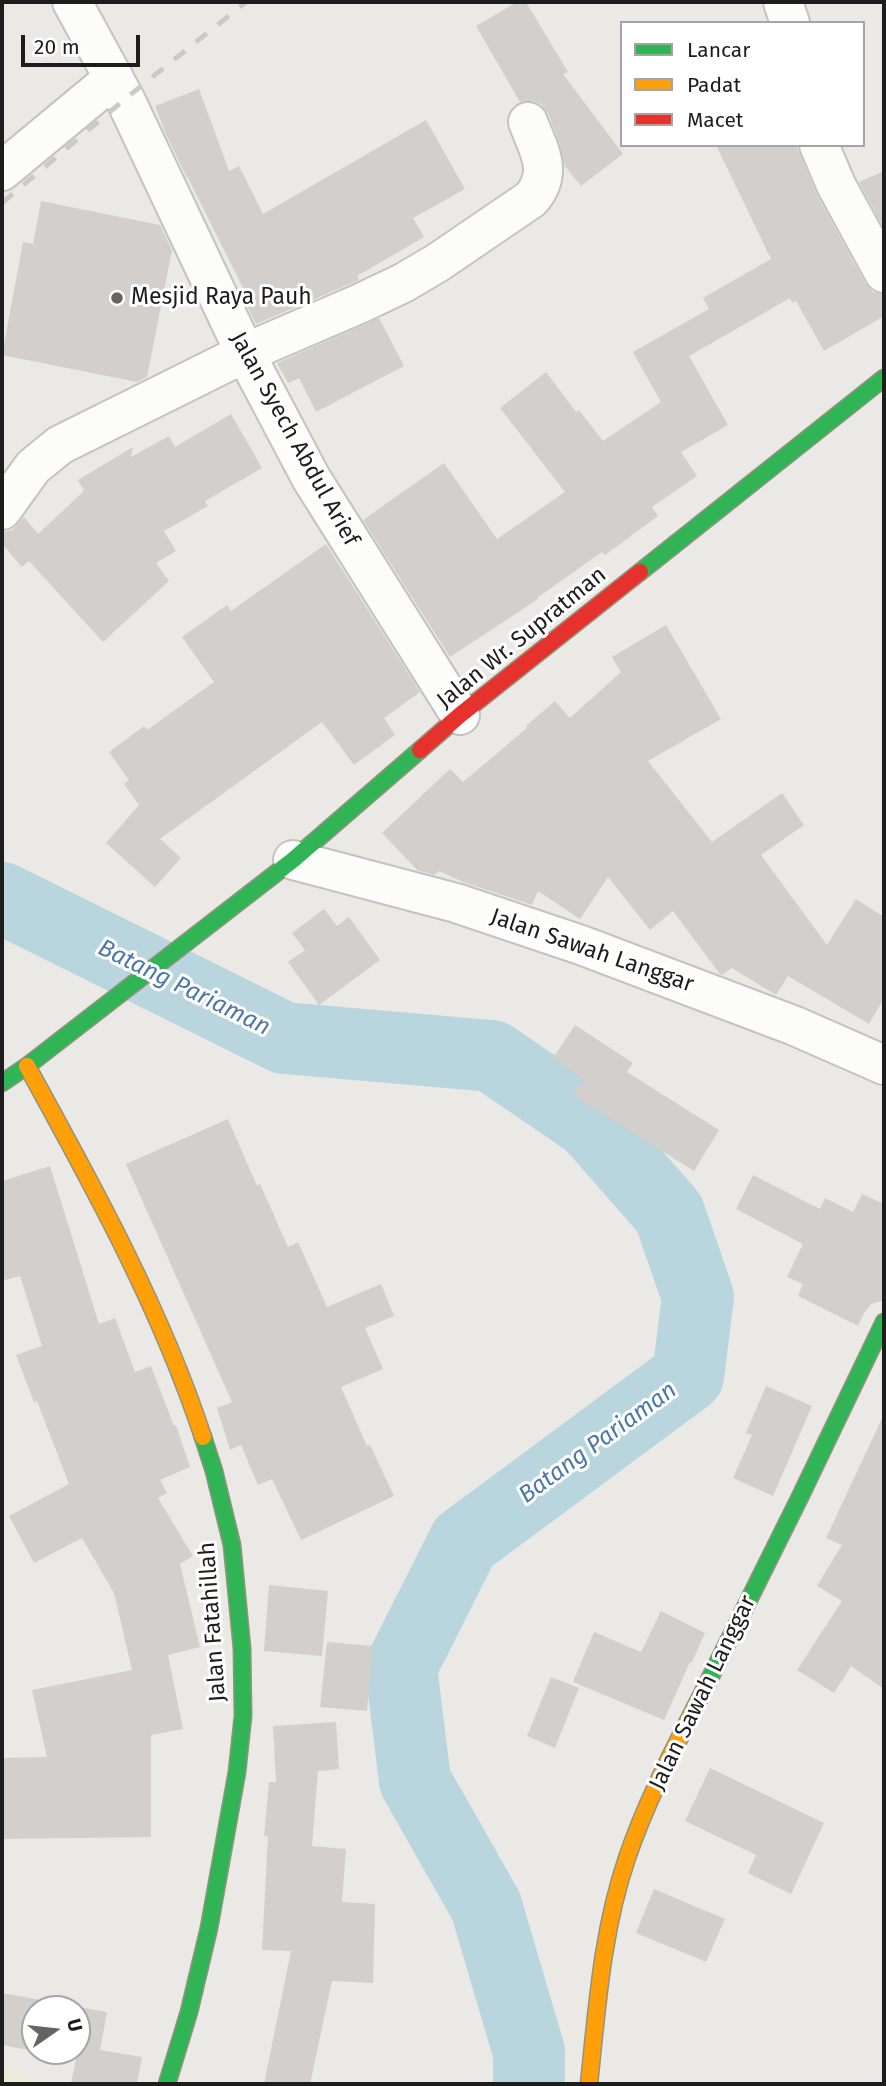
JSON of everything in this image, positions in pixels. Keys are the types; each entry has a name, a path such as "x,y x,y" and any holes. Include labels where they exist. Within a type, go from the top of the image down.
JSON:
{"street":[{"name":"Jalan Syech Abdul Arief","path":"72,2 114,78 245,353 323,498 460,715"},
{"path":"783,2 789,21"},
{"path":"2,171 114,78"},
{"path":"2,510 33,467 60,445 245,353 403,283 531,199 541,187 544,177 543,163 528,122"},
{"path":"821,147 836,186 884,274"},
{"name":"Jalan Wr. Supratman","path":"2,1083 292,860 460,715 884,378"},
{"name":"Jalan Sawah Langgar","path":"292,860 457,904 581,945 748,1008 884,1065"},
{"name":"Jalan Fatahillah","path":"27,1066 101,1201 173,1351 211,1459 231,1536 240,1612 243,1716 239,1760 217,1887 193,1999 167,2084"},
{"name":"Jalan Sawah Langgar","path":"589,2084 600,1975 609,1925 627,1858 667,1763 884,1322"}],"green space":[{"path":"2,2066 52,2084 2,2084"}],"building":[{"path":"517,2 526,2 568,72 563,74 623,154 581,186 564,165 548,113 541,104 532,101 520,102 476,26"},
{"path":"199,89 229,171 239,166 263,214 426,120 465,189 413,218 424,237 357,276 359,280 256,324 239,290 243,288 187,178 155,106"},
{"path":"717,147 797,147 817,195 865,283 873,292 884,295 884,316 824,351 796,301 792,303 790,298 689,356 728,425 681,452 697,476 652,507 658,516 605,555 602,552 538,599 450,657 363,520 444,463 497,539 565,492 500,408 546,372 576,412 579,410 603,441 661,402 633,352 709,309 703,298 771,259"},
{"path":"884,171 884,228 859,182"},
{"path":"41,201 160,225 172,250 147,377 137,382 2,355 23,242 33,244"},
{"path":"379,318 404,366 316,412 299,378 288,383 277,363"},
{"path":"231,414 262,468 205,501 208,506 164,531 176,551 156,563 169,581 103,642 29,561 22,567 2,544 2,532 12,530 24,517 38,534 84,491 78,480 133,447 131,457 169,436 175,447"},
{"path":"326,544 420,692 384,718 395,735 354,765 322,722 160,839 181,858 155,887 106,843 139,805 124,784 129,780 109,752 144,726 147,730 214,682 182,637 227,605 231,611"},
{"path":"666,625 721,719 648,761 712,842 782,793 804,825 761,855 827,945 856,899 884,917 884,998 869,1024 788,976 776,995 732,968 720,974 673,911 650,930 608,877 580,919 538,891 532,905 439,871 434,875 417,870 382,833 450,769 463,782 555,701 570,718 621,672 612,657"},
{"path":"324,909 337,926 349,917 380,960 319,1005 288,962 305,950 292,933"},
{"path":"575,1025 633,1063 627,1072 719,1130 694,1171 573,1095 584,1080 553,1058"},
{"path":"228,1119 257,1186 260,1184 288,1247 298,1242 327,1307 381,1284 394,1316 365,1328 383,1369 341,1387 367,1446 370,1445 394,1496 301,1540 272,1479 258,1485 241,1445 230,1450 217,1408 232,1402 126,1164"},
{"path":"50,1166 99,1324 115,1318 135,1372 151,1366 190,1467 160,1480 167,1493 158,1498 193,1556 180,1564 200,1647 168,1655 183,1729 151,1735 151,1837 2,1839 2,1758 47,1757 32,1690 132,1670 114,1593 82,1538 34,1563 9,1516 69,1484 16,1355 42,1346 20,1276 2,1281 2,1181"},
{"path":"753,1175 820,1209 825,1198 853,1212 862,1194 884,1204 884,1300 871,1304 858,1326 798,1296 803,1284 787,1277 803,1244 736,1209"},
{"path":"766,1386 812,1406 773,1496 733,1478 752,1435 746,1433"},
{"path":"884,1414 884,1689 851,1666 834,1693 797,1670 842,1601 817,1586 842,1545 826,1538"},
{"path":"269,1585 328,1591 322,1656 264,1651"},
{"path":"661,1611 705,1633 664,1720 573,1682 594,1632 641,1652"},
{"path":"327,1642 373,1646 367,1711 320,1707"},
{"path":"551,1677 579,1688 555,1748 527,1736"},
{"path":"336,1722 339,1769 318,1771 312,1846 346,1849 342,1902 375,1904 373,1983 332,1981 310,2084 264,2084 291,1951 262,1950 268,1836 264,1836 269,1782 276,1782 273,1726"},
{"path":"710,1768 824,1823 791,1894 748,1873 756,1855 685,1821"},
{"path":"654,1889 725,1919 706,1962 636,1933"},
{"path":"2,1993 21,1996 21,2049 2,2045"},
{"path":"91,2009 107,2012 100,2050 142,2057 137,2084 71,2084 75,2065 91,2065"}],"waterway":[{"name":"Batang Pariaman","path":"2,898 284,1038 492,1056 590,1123 669,1213 698,1297 688,1376 464,1542 401,1667 415,1781 486,1906 529,2052 529,2084"}],"railway":[{"path":"2,203 246,2"}],"traffic: fast":[{"path":"640,572 884,378"},
{"path":"2,1083 293,860 420,750"},
{"path":"705,1688 884,1322"},
{"path":"167,2084 189,2012 209,1928 237,1772 243,1716 242,1648 232,1545 203,1437"}],"traffic: slow":[{"path":"27,1066 146,1294 167,1341 203,1437"},
{"path":"589,2084 606,1942 627,1858 653,1793 705,1688"}],"traffic: jam":[{"path":"420,750 640,572"}],"place":[{"name":"Mesjid Raya Pauh","path":"117,298"}]}
